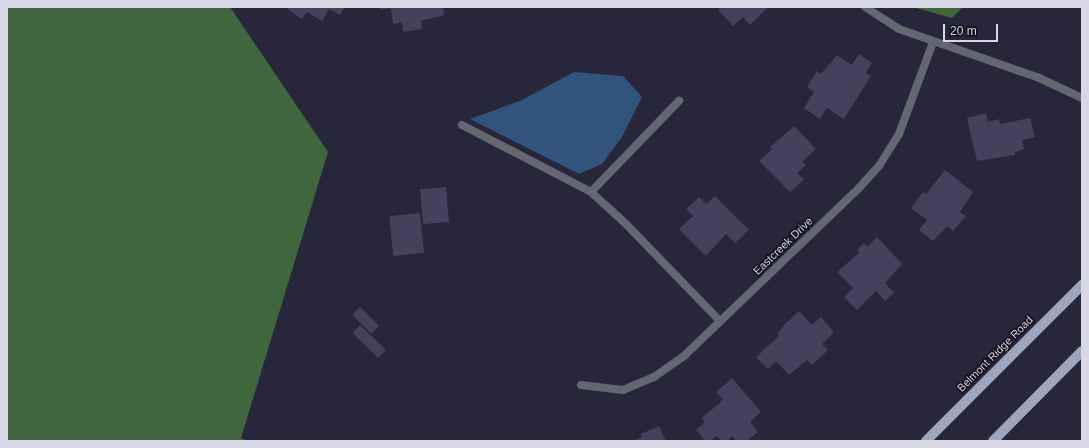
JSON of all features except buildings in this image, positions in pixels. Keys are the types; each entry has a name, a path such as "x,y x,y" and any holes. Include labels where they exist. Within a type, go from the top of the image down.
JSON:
{"main road":[{"name":"Belmont Ridge Road","path":"926,441 1082,285"},
{"path":"993,441 1082,352"}],"street":[{"path":"865,7 900,29 933,42 1037,77 1082,98"},
{"name":"Eastcreek Drive","path":"581,385 623,390 654,377 685,355 860,188 879,166 899,134 933,42"},
{"path":"591,192 679,101"},
{"path":"462,125 591,192 625,223 720,322"}],"green space":[{"path":"7,7 230,7 328,152 241,438 247,441 7,441"},
{"path":"912,7 963,7 952,18"}],"water":[{"path":"574,72 623,76 642,97 622,137 602,164 579,174 470,119 520,101"}]}
